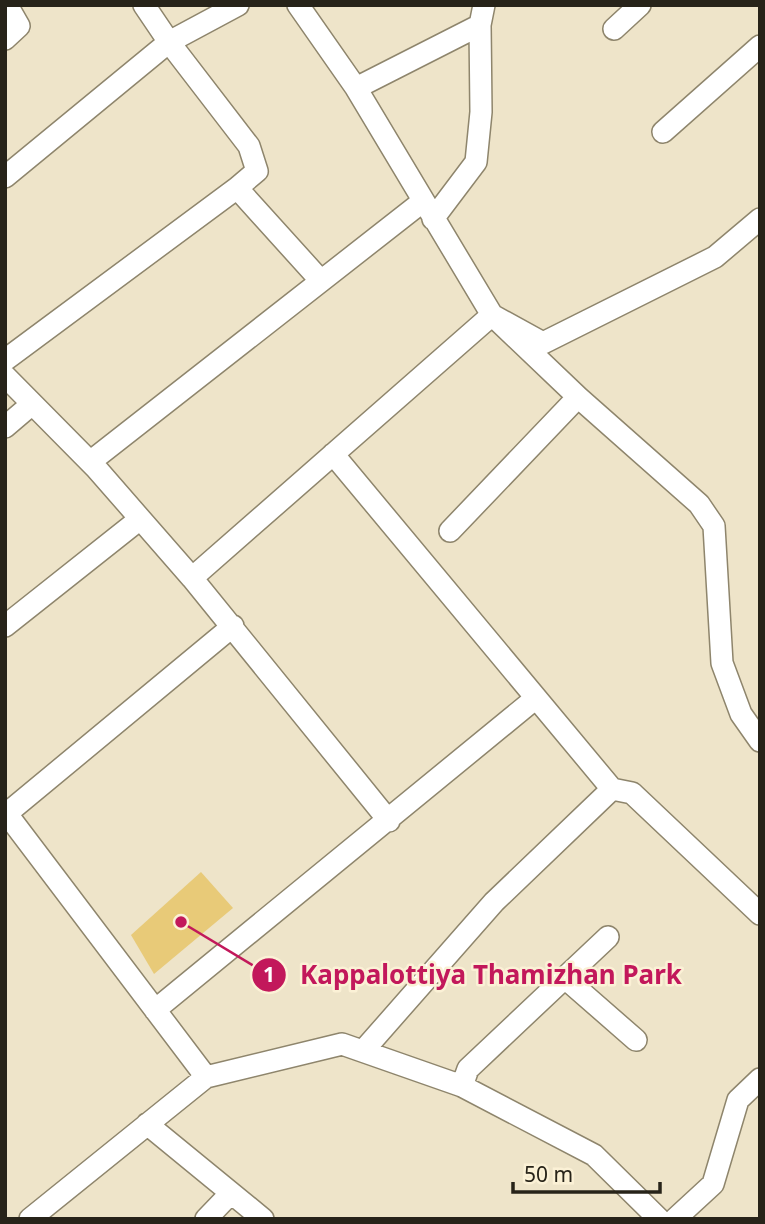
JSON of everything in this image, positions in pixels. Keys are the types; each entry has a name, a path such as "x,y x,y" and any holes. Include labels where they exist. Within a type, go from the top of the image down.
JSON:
{"street":[{"path":"5,40 19,26 7,5"},
{"path":"5,360 257,171 249,146 144,5"},
{"path":"5,177 169,42 238,5"},
{"path":"298,5 356,88 492,315 578,397 699,504 714,526 722,663 741,714 760,741"},
{"path":"614,29 640,5"},
{"path":"356,88 482,15"},
{"path":"90,462 321,281 427,210 476,162 481,112 482,15"},
{"path":"663,132 760,46"},
{"path":"237,188 321,281"},
{"path":"492,315 543,343 715,257 759,222"},
{"path":"192,578 492,315"},
{"path":"5,376 90,462 192,578 388,821"},
{"path":"450,531 578,397"},
{"path":"5,427 32,404"},
{"path":"333,454 612,789 632,793 760,914"},
{"path":"5,626 140,519"},
{"path":"206,1077 6,815 233,626"},
{"path":"155,1010 536,698"},
{"path":"363,1051 494,902 612,789"},
{"path":"462,1086 468,1069 608,937"},
{"path":"565,978 636,1040"},
{"path":"30,1219 206,1077 342,1044 462,1086 594,1155 659,1219"},
{"path":"675,1219 713,1184 738,1101 760,1079"},
{"path":"147,1124 263,1219"},
{"path":"206,1219 231,1193"}],"shaded area":[{"path":"201,872 233,908 154,974 131,935"}],"place":[{"name":"Kappalottiya Thamizhan Park","path":"181,922"}]}
